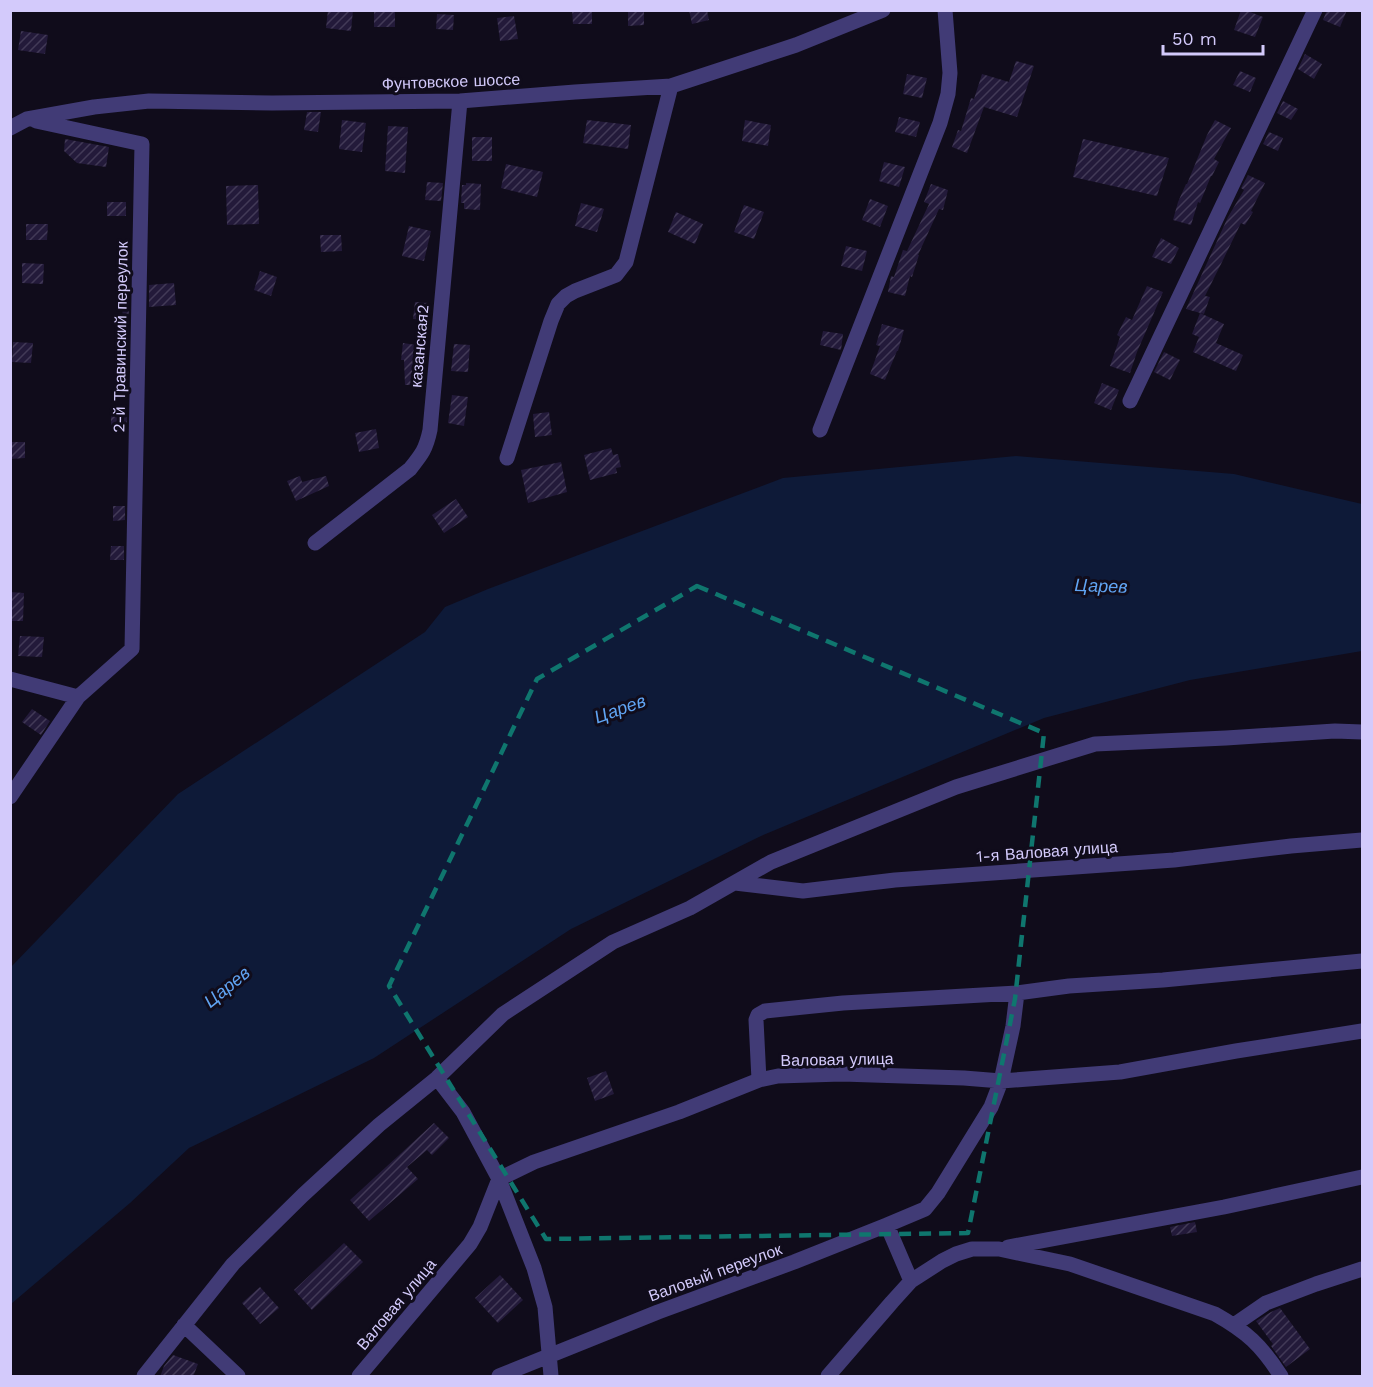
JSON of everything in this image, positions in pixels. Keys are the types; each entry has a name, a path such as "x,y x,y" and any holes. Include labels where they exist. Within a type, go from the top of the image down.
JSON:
{"street":[{"name":"Фунтовское шоссе","path":"10,128 27,120 94,107 149,101 272,103 460,101 671,86 796,45 884,10"},
{"path":"820,430 940,123 948,94 950,73 945,10"},
{"path":"1130,401 1315,10"},
{"path":"507,458 550,321 558,304 575,291 616,275 626,262 671,86"},
{"name":"казанская2","path":"315,543 410,469 423,454 428,442 460,101"},
{"name":"2-й Травинский переулок","path":"27,120 142,144 132,649 78,697"},
{"path":"10,679 78,697 10,797"},
{"path":"144,1377 233,1264 303,1195 379,1125 437,1078 503,1014 613,942 690,908 771,862 956,787 1095,744 1335,731 1362,732"},
{"name":"1-я Валовая улица","path":"735,883 804,891 896,880 1174,860 1362,840"},
{"path":"759,1080 756,1020 762,1012 843,1003 1017,993 1070,986 1163,980 1362,961"},
{"name":"Валовый переулок","path":"499,1377 658,1312 794,1262 925,1209 938,1193 991,1107 1001,1081 1013,1026 1017,993"},
{"name":"Валовая улица","path":"359,1377 470,1244 480,1227 499,1179 534,1162 679,1112 759,1080 778,1076 842,1074 1001,1081 1120,1072 1362,1031"},
{"path":"437,1078 463,1112 499,1179 534,1268 545,1307 551,1377"},
{"path":"828,1377 911,1281 956,1254 972,1249 999,1249 1224,1207 1362,1177"},
{"path":"887,1225 911,1281"},
{"path":"999,1249 1070,1264 1215,1314 1250,1336 1266,1353 1281,1377"},
{"path":"1234,1325 1266,1303 1362,1269"},
{"path":"184,1325 238,1377"}],"highlighted area":[{"path":"697,586 1044,733 1015,999 968,1233 546,1239 389,986 537,679"}],"water":[{"name":"Царев","path":"1016,456 1234,474 1362,504 1362,651 1190,680 1044,718 761,836 571,929 374,1058 189,1148 130,1203 11,1304 11,967 178,794 425,632 445,607 488,589 783,478"}],"building":[{"path":"328,10 353,10 351,31 326,28"},
{"path":"374,10 395,10 395,27 374,27"},
{"path":"572,10 592,10 592,24 573,24"},
{"path":"628,10 644,10 644,25 628,26"},
{"path":"689,10 707,10 709,20 692,24"},
{"path":"1241,10 1263,17 1255,37 1234,30"},
{"path":"1327,10 1347,10 1340,27 1323,20"},
{"path":"437,14 454,15 453,30 436,29"},
{"path":"514,16 518,39 500,41 497,18"},
{"path":"21,31 48,35 45,54 18,50"},
{"path":"1305,54 1322,64 1314,79 1298,69"},
{"path":"1016,61 1034,66 1017,117 984,107 967,153 952,147 958,130 961,131 971,98 974,99 982,74 1009,82"},
{"path":"1240,71 1256,78 1250,92 1233,85"},
{"path":"907,74 927,78 922,98 903,94"},
{"path":"1283,101 1298,109 1291,120 1277,113"},
{"path":"307,112 321,112 318,132 304,130"},
{"path":"899,117 920,122 916,137 895,132"},
{"path":"342,120 366,123 362,152 339,149"},
{"path":"587,120 631,125 628,149 583,143"},
{"path":"745,120 771,125 768,146 742,141"},
{"path":"1215,120 1231,128 1214,159 1219,162 1200,203 1198,202 1191,225 1173,220 1178,202"},
{"path":"388,126 408,127 405,173 385,171"},
{"path":"1269,132 1283,138 1278,151 1263,144"},
{"path":"472,137 492,137 492,161 472,161"},
{"path":"65,139 109,147 106,167 77,163 64,151"},
{"path":"1083,139 1169,158 1157,196 1073,177"},
{"path":"884,162 905,167 899,187 879,181"},
{"path":"506,164 543,172 537,197 501,188"},
{"path":"1248,175 1265,183 1251,211 1253,212 1245,225 1241,223 1205,296 1210,297 1204,314 1186,309 1228,217 1244,190 1241,188"},
{"path":"427,182 443,183 441,201 425,200"},
{"path":"481,184 480,210 464,209 464,203 461,203 462,185"},
{"path":"931,184 948,190 943,210 939,209 918,255 905,296 888,292 891,276 894,277 903,250 907,251 929,204 924,202"},
{"path":"258,185 259,224 227,225 226,186"},
{"path":"870,199 888,206 880,227 862,220"},
{"path":"107,202 126,202 126,216 107,216"},
{"path":"581,203 604,209 597,232 575,226"},
{"path":"744,205 764,212 754,239 734,232"},
{"path":"676,212 703,224 695,244 668,232"},
{"path":"26,224 48,224 47,240 26,240"},
{"path":"409,226 431,231 424,261 402,256"},
{"path":"320,235 341,235 342,251 321,252"},
{"path":"1161,238 1179,248 1171,264 1152,257"},
{"path":"846,246 867,251 862,271 841,266"},
{"path":"22,263 44,264 43,284 22,283"},
{"path":"260,271 277,277 271,296 254,290"},
{"path":"174,283 176,305 149,307 149,285"},
{"path":"1147,286 1163,292 1130,373 1110,366 1120,337 1117,335 1126,317 1132,320"},
{"path":"122,302 129,302 128,342 117,342 117,325 123,325"},
{"path":"415,302 428,303 426,320 413,319"},
{"path":"1200,313 1224,324 1216,343 1243,355 1236,371 1193,352 1199,337 1192,334"},
{"path":"882,324 904,330 898,351 885,380 870,374 880,346 876,345"},
{"path":"823,331 843,334 841,350 820,345"},
{"path":"13,342 33,343 31,363 12,362"},
{"path":"403,343 423,346 419,368 425,368 424,385 405,385 404,360 401,360"},
{"path":"454,344 470,345 468,372 451,371"},
{"path":"1164,352 1180,360 1170,380 1154,372"},
{"path":"1102,383 1119,390 1111,410 1094,403"},
{"path":"452,395 468,397 464,426 448,423"},
{"path":"111,407 127,407 127,425 111,425"},
{"path":"549,412 552,435 535,437 533,414"},
{"path":"376,429 379,448 359,452 355,433"},
{"path":"10,442 25,442 25,458 10,459"},
{"path":"611,448 613,455 618,454 621,467 616,468 617,473 590,480 584,455"},
{"path":"561,462 567,492 528,503 521,470"},
{"path":"300,476 302,482 326,476 329,486 296,501 287,481"},
{"path":"456,499 468,517 444,533 432,515"},
{"path":"113,506 125,506 125,520 113,521"},
{"path":"111,546 124,546 124,560 110,560"},
{"path":"10,592 24,593 23,621 10,621"},
{"path":"20,636 44,637 42,657 18,656"},
{"path":"32,709 50,721 41,735 22,722"},
{"path":"606,1071 614,1094 595,1101 587,1078"},
{"path":"434,1123 449,1138 432,1155 427,1150 407,1167 418,1179 369,1221 350,1200"},
{"path":"1195,1222 1197,1232 1172,1236 1170,1227"},
{"path":"344,1243 363,1262 312,1310 294,1290"},
{"path":"500,1275 523,1300 498,1323 475,1298"},
{"path":"260,1287 279,1308 260,1324 242,1303"},
{"path":"1280,1308 1310,1349 1286,1367 1256,1321"},
{"path":"173,1355 198,1364 193,1377 160,1377 164,1366"}]}
